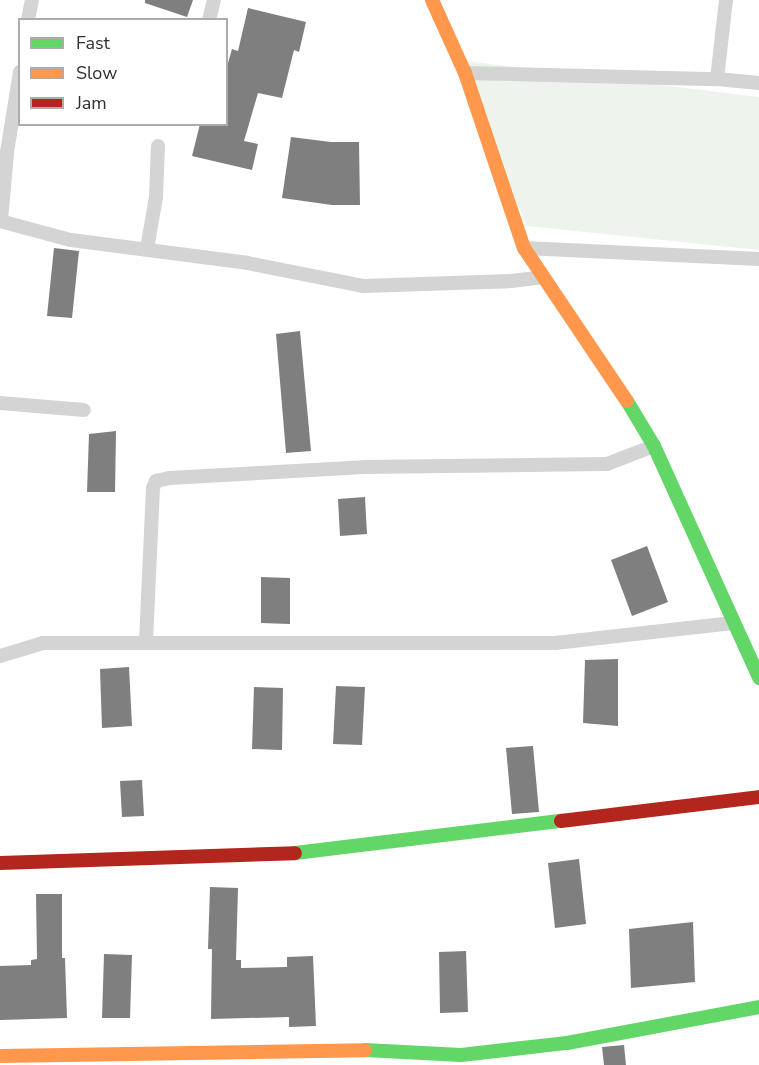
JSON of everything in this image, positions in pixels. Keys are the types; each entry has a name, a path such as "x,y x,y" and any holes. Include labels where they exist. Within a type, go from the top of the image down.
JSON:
{"street":[{"path":"28,18 33,0"},
{"path":"210,18 214,0"},
{"path":"432,0 465,73 524,248 596,352 654,446 759,678"},
{"path":"717,79 726,0"},
{"path":"465,73 717,79 759,83"},
{"path":"18,84 7,152 1,221 71,240 247,263 363,286 511,281 542,277"},
{"path":"147,249 156,197 158,146"},
{"path":"524,248 759,259"},
{"path":"0,403 84,410"},
{"path":"146,642 153,489 156,481 169,478 364,466 607,464 654,446"},
{"path":"0,656 43,643 555,643 734,623"},
{"path":"0,863 289,854 759,797"},
{"path":"0,1056 259,1053 335,1049 462,1055 567,1043 689,1018 759,1007"}],"shaded area":[{"path":"458,60 759,97 759,250 527,226"}],"building":[{"path":"145,0 193,0 187,17 145,3"},
{"path":"248,8 306,22 299,52 294,50 282,98 258,93 244,141 258,144 252,170 192,156 200,126 228,126 228,63 232,49 238,51"},
{"path":"291,137 331,142 359,142 360,205 332,205 282,198"},
{"path":"54,248 79,251 72,318 47,316"},
{"path":"300,331 311,451 286,453 276,334"},
{"path":"116,431 115,492 87,492 89,434"},
{"path":"365,497 367,534 340,536 338,499"},
{"path":"647,546 668,602 632,616 611,560"},
{"path":"261,577 290,578 290,624 261,623"},
{"path":"618,659 618,726 583,723 585,660"},
{"path":"129,667 132,726 102,728 100,669"},
{"path":"336,686 365,687 362,745 333,744"},
{"path":"254,687 283,688 282,750 252,749"},
{"path":"533,746 539,812 512,814 506,748"},
{"path":"142,780 144,816 122,817 120,781"},
{"path":"579,859 586,924 555,928 548,863"},
{"path":"210,887 238,888 236,960 241,960 241,968 287,967 287,957 313,956 316,1026 289,1027 289,1017 211,1019 212,949 208,949"},
{"path":"36,894 62,894 62,958 65,958 67,1018 0,1020 0,966 31,965 31,960 37,959"},
{"path":"693,922 695,982 631,988 629,929"},
{"path":"466,951 468,1012 440,1013 439,952"},
{"path":"104,954 132,955 130,1018 102,1018"},
{"path":"624,1045 626,1065 604,1065 602,1047"}],"traffic: fast":[{"path":"627,401 654,446 759,678"},
{"path":"295,853 561,821"},
{"path":"365,1050 461,1055 567,1043 759,1007"}],"traffic: slow":[{"path":"432,0 465,73 524,248 627,401"},
{"path":"0,1056 365,1050"}],"traffic: jam":[{"path":"561,821 759,797"},
{"path":"0,863 295,853"}]}
